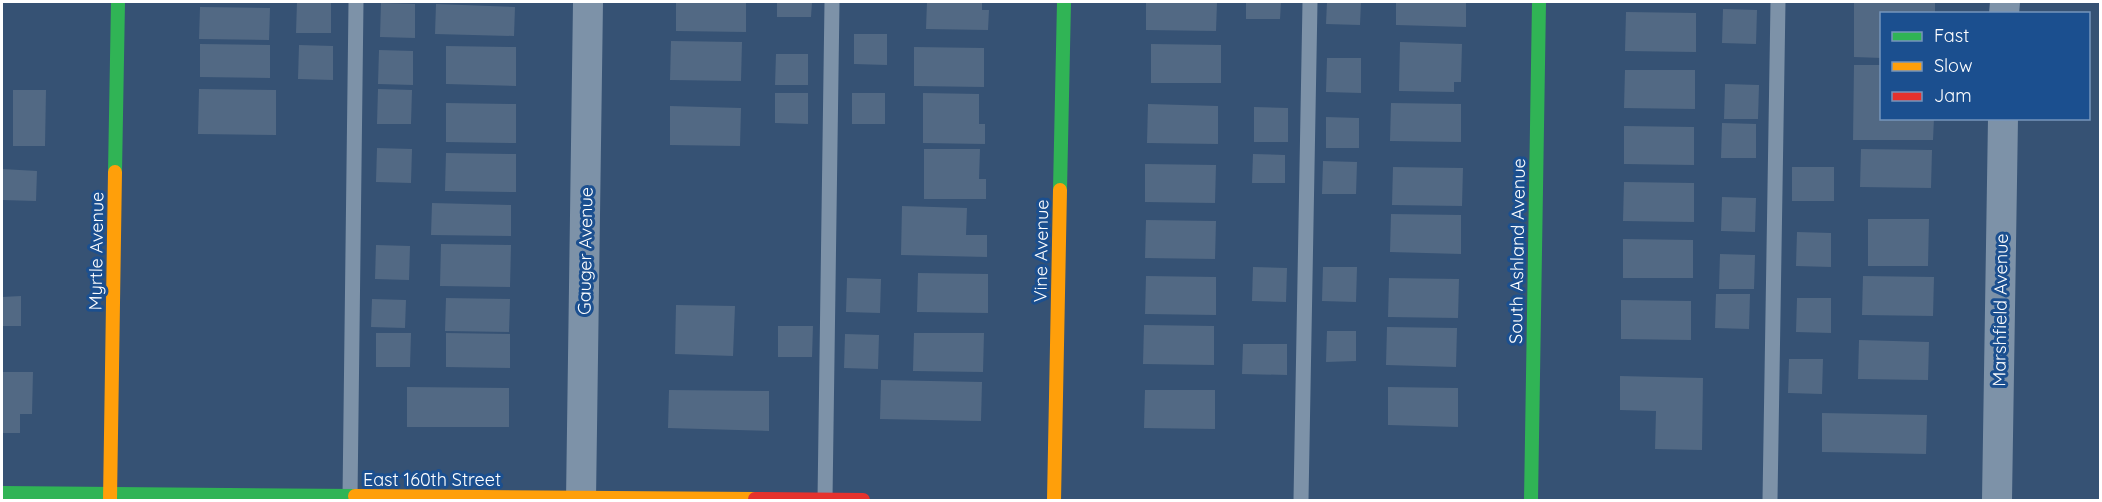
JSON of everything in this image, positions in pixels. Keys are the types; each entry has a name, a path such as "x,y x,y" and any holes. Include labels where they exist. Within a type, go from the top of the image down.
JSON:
{"street":[{"name":"Myrtle Avenue","path":"110,497 118,2"},
{"name":"Gauger Avenue","path":"581,499 588,2"},
{"name":"Vine Avenue","path":"1054,501 1064,2"},
{"name":"South Ashland Avenue","path":"1531,501 1539,2"},
{"name":"Marshfield Avenue","path":"1997,501 2003,120"},
{"name":"East 160th Street","path":"2,493 110,497 863,501"}],"lane":[{"path":"350,498 356,2"},
{"path":"825,500 832,2"},
{"path":"1301,501 1310,2"},
{"path":"1770,501 1778,2"}],"building":[{"path":"297,2 331,2 331,33 296,33"},
{"path":"676,2 746,2 746,32 676,31"},
{"path":"777,2 812,2 811,17 777,17"},
{"path":"927,2 982,2 982,10 989,10 988,30 926,29"},
{"path":"1146,2 1217,2 1216,31 1146,30"},
{"path":"1246,2 1281,2 1280,19 1246,19"},
{"path":"1327,2 1361,2 1360,25 1326,24"},
{"path":"1396,2 1466,2 1466,27 1396,25"},
{"path":"1854,2 1935,2 1935,12 1880,12 1880,58 1854,57"},
{"path":"381,3 415,4 415,38 380,37"},
{"path":"436,4 515,7 514,36 435,34"},
{"path":"200,7 270,8 269,40 199,39"},
{"path":"1723,9 1757,10 1756,44 1722,43"},
{"path":"1626,12 1696,13 1696,52 1625,51"},
{"path":"854,34 887,34 887,65 854,64"},
{"path":"671,41 742,42 741,81 670,80"},
{"path":"1400,42 1462,44 1461,82 1454,82 1454,92 1399,91"},
{"path":"200,44 270,45 270,78 200,77"},
{"path":"1151,44 1221,45 1221,83 1151,83"},
{"path":"299,45 333,46 333,80 298,79"},
{"path":"446,46 516,47 516,86 446,84"},
{"path":"914,47 984,48 984,87 914,86"},
{"path":"379,50 413,51 413,85 378,84"},
{"path":"776,54 808,54 808,85 775,85"},
{"path":"1327,58 1361,58 1361,93 1326,92"},
{"path":"1854,65 1880,65 1880,120 1934,120 1933,140 1853,140"},
{"path":"1625,70 1695,70 1695,109 1624,108"},
{"path":"1725,84 1759,85 1758,119 1724,119"},
{"path":"199,89 276,90 276,135 198,134"},
{"path":"378,89 412,90 411,124 377,124"},
{"path":"13,90 46,90 45,146 13,146"},
{"path":"775,93 808,93 808,124 775,123"},
{"path":"852,93 885,93 885,124 852,124"},
{"path":"923,93 979,94 979,124 985,124 985,144 923,143"},
{"path":"446,103 516,104 516,143 446,142"},
{"path":"1391,103 1461,104 1461,142 1390,141"},
{"path":"1148,104 1218,106 1218,144 1147,143"},
{"path":"670,106 741,108 740,146 670,145"},
{"path":"1254,107 1288,108 1288,142 1254,142"},
{"path":"1326,117 1359,118 1359,148 1326,148"},
{"path":"1722,123 1756,124 1756,158 1721,158"},
{"path":"1624,126 1694,127 1694,165 1624,164"},
{"path":"377,148 412,149 411,183 376,182"},
{"path":"924,149 980,149 979,179 986,179 986,199 924,199"},
{"path":"1861,149 1932,150 1931,188 1860,187"},
{"path":"446,153 516,154 516,192 445,191"},
{"path":"1253,154 1285,155 1285,183 1252,183"},
{"path":"1323,161 1357,162 1356,194 1322,194"},
{"path":"1145,164 1216,165 1215,203 1145,202"},
{"path":"1393,167 1463,168 1462,206 1392,205"},
{"path":"1792,167 1834,167 1834,201 1792,201"},
{"path":"2,169 37,171 36,201 2,200"},
{"path":"1624,182 1694,183 1694,222 1623,221"},
{"path":"1722,197 1756,198 1755,232 1721,231"},
{"path":"432,203 511,205 511,236 431,235"},
{"path":"902,206 967,208 966,235 987,235 987,257 901,255"},
{"path":"1391,214 1461,215 1461,254 1390,252"},
{"path":"1868,219 1929,219 1928,266 1868,266"},
{"path":"1146,220 1216,221 1215,259 1145,258"},
{"path":"1797,232 1831,233 1831,267 1796,266"},
{"path":"1623,239 1693,240 1693,278 1623,278"},
{"path":"441,244 511,245 510,287 440,286"},
{"path":"376,245 410,246 409,280 375,279"},
{"path":"1720,254 1755,255 1754,289 1719,289"},
{"path":"1253,267 1287,268 1286,302 1252,301"},
{"path":"1323,267 1357,267 1356,302 1322,301"},
{"path":"918,273 988,274 988,313 917,312"},
{"path":"1146,276 1216,277 1216,315 1145,314"},
{"path":"1863,276 1934,277 1933,316 1862,315"},
{"path":"847,278 881,279 880,313 846,312"},
{"path":"1389,278 1459,279 1458,318 1388,317"},
{"path":"1716,294 1750,294 1749,329 1715,328"},
{"path":"21,296 21,326 2,326 2,297"},
{"path":"446,298 510,299 509,332 445,331"},
{"path":"1797,298 1831,298 1831,333 1796,332"},
{"path":"372,299 406,300 405,328 371,327"},
{"path":"1621,300 1691,301 1691,340 1621,339"},
{"path":"676,305 735,306 733,356 675,354"},
{"path":"1144,325 1214,326 1214,365 1143,364"},
{"path":"778,326 813,326 812,357 778,357"},
{"path":"1387,327 1457,328 1456,367 1386,365"},
{"path":"1327,331 1356,331 1356,361 1326,362"},
{"path":"376,333 411,333 410,367 376,367"},
{"path":"446,333 510,334 510,368 446,367"},
{"path":"914,333 984,333 983,372 913,371"},
{"path":"845,334 879,335 878,369 844,368"},
{"path":"1859,340 1929,342 1928,380 1858,379"},
{"path":"1243,344 1287,344 1287,375 1242,374"},
{"path":"1789,359 1823,359 1822,394 1788,393"},
{"path":"2,372 33,372 32,414 20,414 20,433 2,433"},
{"path":"1620,376 1703,378 1702,450 1655,449 1656,411 1620,410"},
{"path":"881,380 982,382 981,421 880,419"},
{"path":"407,387 509,388 509,427 407,427"},
{"path":"1388,387 1458,388 1458,427 1388,425"},
{"path":"669,390 769,391 769,431 668,428"},
{"path":"1145,390 1215,390 1215,429 1144,428"},
{"path":"1822,413 1927,415 1926,454 1822,452"}],"traffic: fast":[{"path":"115,172 118,2"},
{"path":"1060,190 1064,2"},
{"path":"1531,500 1539,2"},
{"path":"2,493 355,496"}],"traffic: slow":[{"path":"110,500 115,172"},
{"path":"1054,500 1060,190"},
{"path":"355,496 755,499"}],"traffic: jam":[{"path":"755,499 863,500"}]}
